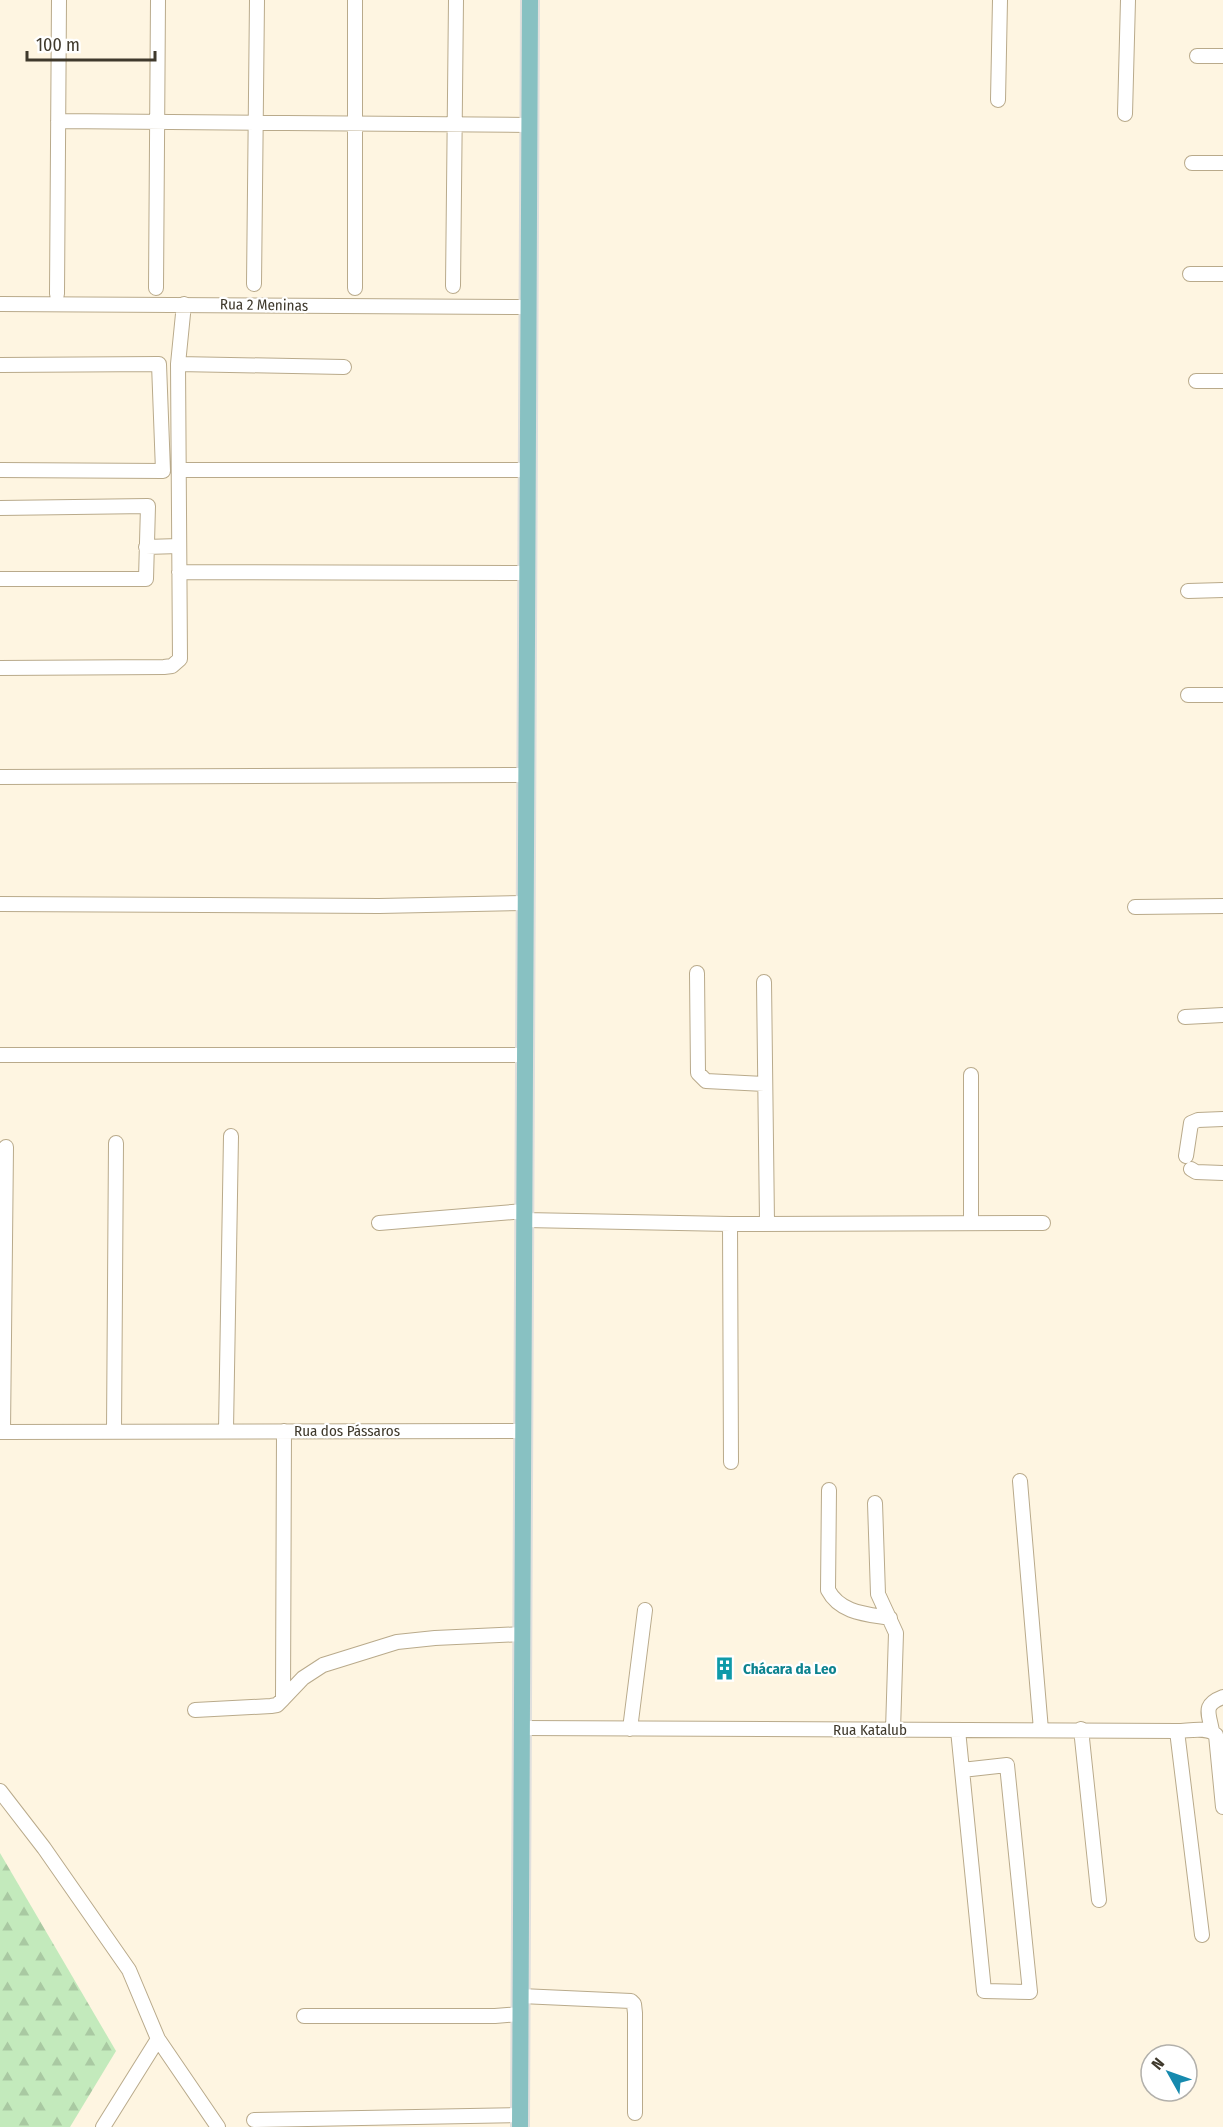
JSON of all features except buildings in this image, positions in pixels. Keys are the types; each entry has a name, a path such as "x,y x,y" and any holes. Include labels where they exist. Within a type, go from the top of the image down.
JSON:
{"main road":[{"path":"520,2121 530,0"}],"street":[{"path":"57,294 59,0"},
{"path":"156,288 158,0"},
{"path":"254,284 257,0"},
{"path":"355,0 355,288"},
{"path":"453,286 456,0"},
{"path":"998,100 1000,0"},
{"path":"1125,114 1128,0"},
{"path":"1197,56 1223,56"},
{"path":"58,121 529,125"},
{"path":"1192,163 1223,163"},
{"path":"1190,274 1223,274"},
{"name":"Rua 2 Meninas","path":"0,304 528,307"},
{"path":"0,668 164,667 177,664 181,655 178,369 184,304"},
{"path":"0,365 159,364 163,471 0,470"},
{"path":"160,374 178,369 344,367"},
{"path":"1196,381 1223,381"},
{"path":"178,470 528,470"},
{"path":"0,508 148,506 146,579 0,579"},
{"path":"146,547 179,546"},
{"path":"179,572 527,573"},
{"path":"1188,591 1223,590"},
{"path":"1188,695 1223,695"},
{"path":"0,777 527,775"},
{"path":"0,904 379,906 526,903"},
{"path":"1135,907 1223,906"},
{"path":"697,973 698,1073 701,1078 706,1081 765,1084"},
{"path":"764,982 767,1222"},
{"path":"1185,1017 1223,1015"},
{"path":"0,1055 525,1055"},
{"path":"971,1223 972,1075"},
{"path":"1223,1119 1198,1120 1191,1124 1188,1162 1196,1172 1223,1173"},
{"path":"226,1430 231,1136"},
{"path":"114,1431 116,1143"},
{"path":"2,1432 6,1148"},
{"path":"379,1223 525,1216 730,1224 1043,1222"},
{"path":"730,1224 731,1462"},
{"path":"283,1699 284,1431"},
{"name":"Rua dos Pássaros","path":"2,1432 524,1431"},
{"path":"1020,1481 1041,1730"},
{"path":"829,1490 828,1590 832,1598 849,1611 890,1618"},
{"path":"875,1503 878,1594 896,1633 893,1730"},
{"path":"630,1729 645,1610"},
{"path":"195,1710 277,1705 303,1678 323,1665 397,1642 523,1634"},
{"path":"1223,1697 1209,1704 1208,1708 1214,1733 1223,1807"},
{"name":"Rua Katalub","path":"522,1728 1081,1729 1214,1733"},
{"path":"1081,1729 1100,1900"},
{"path":"958,1730 984,1991 1030,1992 1007,1765 962,1770"},
{"path":"1177,1731 1202,1935"},
{"path":"0,1791 44,1848 129,1970 158,2039 218,2127"},
{"path":"521,1996 631,2001 634,2004 635,2113"},
{"path":"304,2016 520,2014"},
{"path":"103,2127 158,2039"},
{"path":"254,2120 520,2121"}],"green space":[{"path":"0,1853 116,2051 70,2127 0,2127"}],"place":[{"name":"Chácara da Leo","path":"725,1669"}]}
